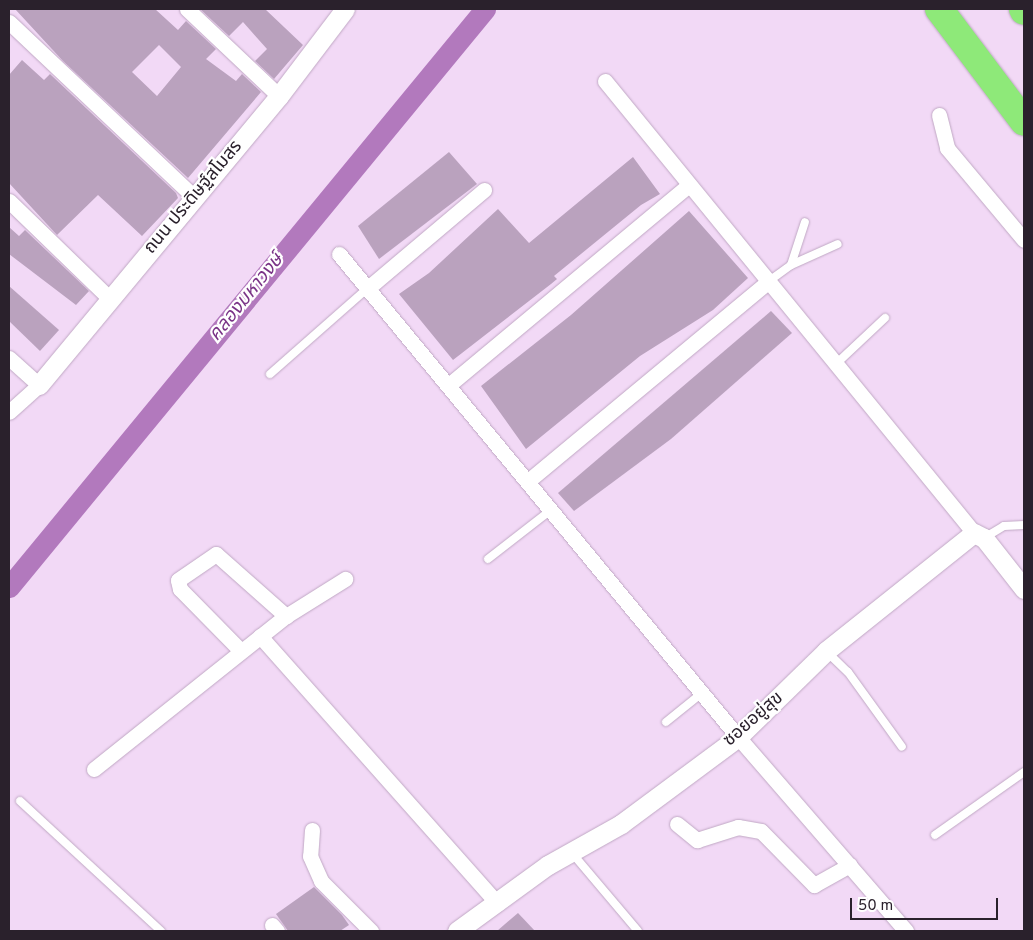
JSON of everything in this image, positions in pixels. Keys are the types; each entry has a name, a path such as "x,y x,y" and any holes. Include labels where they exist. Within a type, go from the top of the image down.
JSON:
{"highway":[{"path":"939,9 1024,122"}],"street":[{"path":"187,9 279,96"},
{"name":"ถนน ประดิษฐ์สโมสร","path":"39,384 279,96 345,9"},
{"path":"9,22 194,198"},
{"path":"605,81 688,186 769,281 1024,590"},
{"path":"939,115 947,148 1024,240"},
{"path":"450,384 688,186"},
{"path":"368,288 484,190"},
{"path":"9,201 110,299"},
{"path":"339,254 450,384 738,737 906,931"},
{"path":"528,481 769,281"},
{"path":"9,358 39,384 9,412"},
{"name":"ซอยอยู่สุข","path":"457,931 571,851 621,824 738,737 826,651 979,536"},
{"path":"241,651 180,589 178,580 216,554 286,616"},
{"path":"94,769 286,616 344,579"},
{"path":"260,636 498,904"},
{"path":"677,824 697,840 738,827 761,831 814,885 850,865"},
{"path":"312,830 310,856 321,881 371,931"}],"lane":[{"path":"791,265 805,222"},
{"path":"769,281 791,265 838,244"},
{"path":"270,374 368,288"},
{"path":"837,363 885,318"},
{"path":"488,559 552,509"},
{"path":"979,536 1004,526 1024,525"},
{"path":"826,651 848,672 902,747"},
{"path":"666,722 702,694"},
{"path":"935,835 1024,772"},
{"path":"20,801 161,931"},
{"path":"571,851 638,931"}],"building":[{"path":"15,9 155,9 178,30 186,21 216,49 206,59 236,81 242,74 261,92 188,178 63,61","holes":["159,45 181,67 157,96 132,72"]},
{"path":"200,9 265,9 303,45 274,79 255,61 267,49 243,22 229,36"},
{"path":"22,60 44,80 50,74 176,193 178,198 142,236 98,195 57,235 9,183 9,75"},
{"path":"449,152 477,184 379,259 358,226"},
{"path":"633,157 660,194 641,205 554,276 557,279 551,284 453,360 399,294 429,273 498,209 529,243"},
{"path":"689,211 748,278 713,310 640,356 526,449 481,386 571,315"},
{"path":"9,227 19,236 25,230 89,291 76,305 9,254"},
{"path":"9,286 59,330 40,351 9,321"},
{"path":"771,311 792,333 671,439 574,511 558,493"},
{"path":"314,887 342,915 349,925 340,931 288,931 276,914"},
{"path":"518,913 535,931 497,931"}],"waterway":[{"name":"คลองมหาวงษ์","path":"9,587 485,9"}]}
